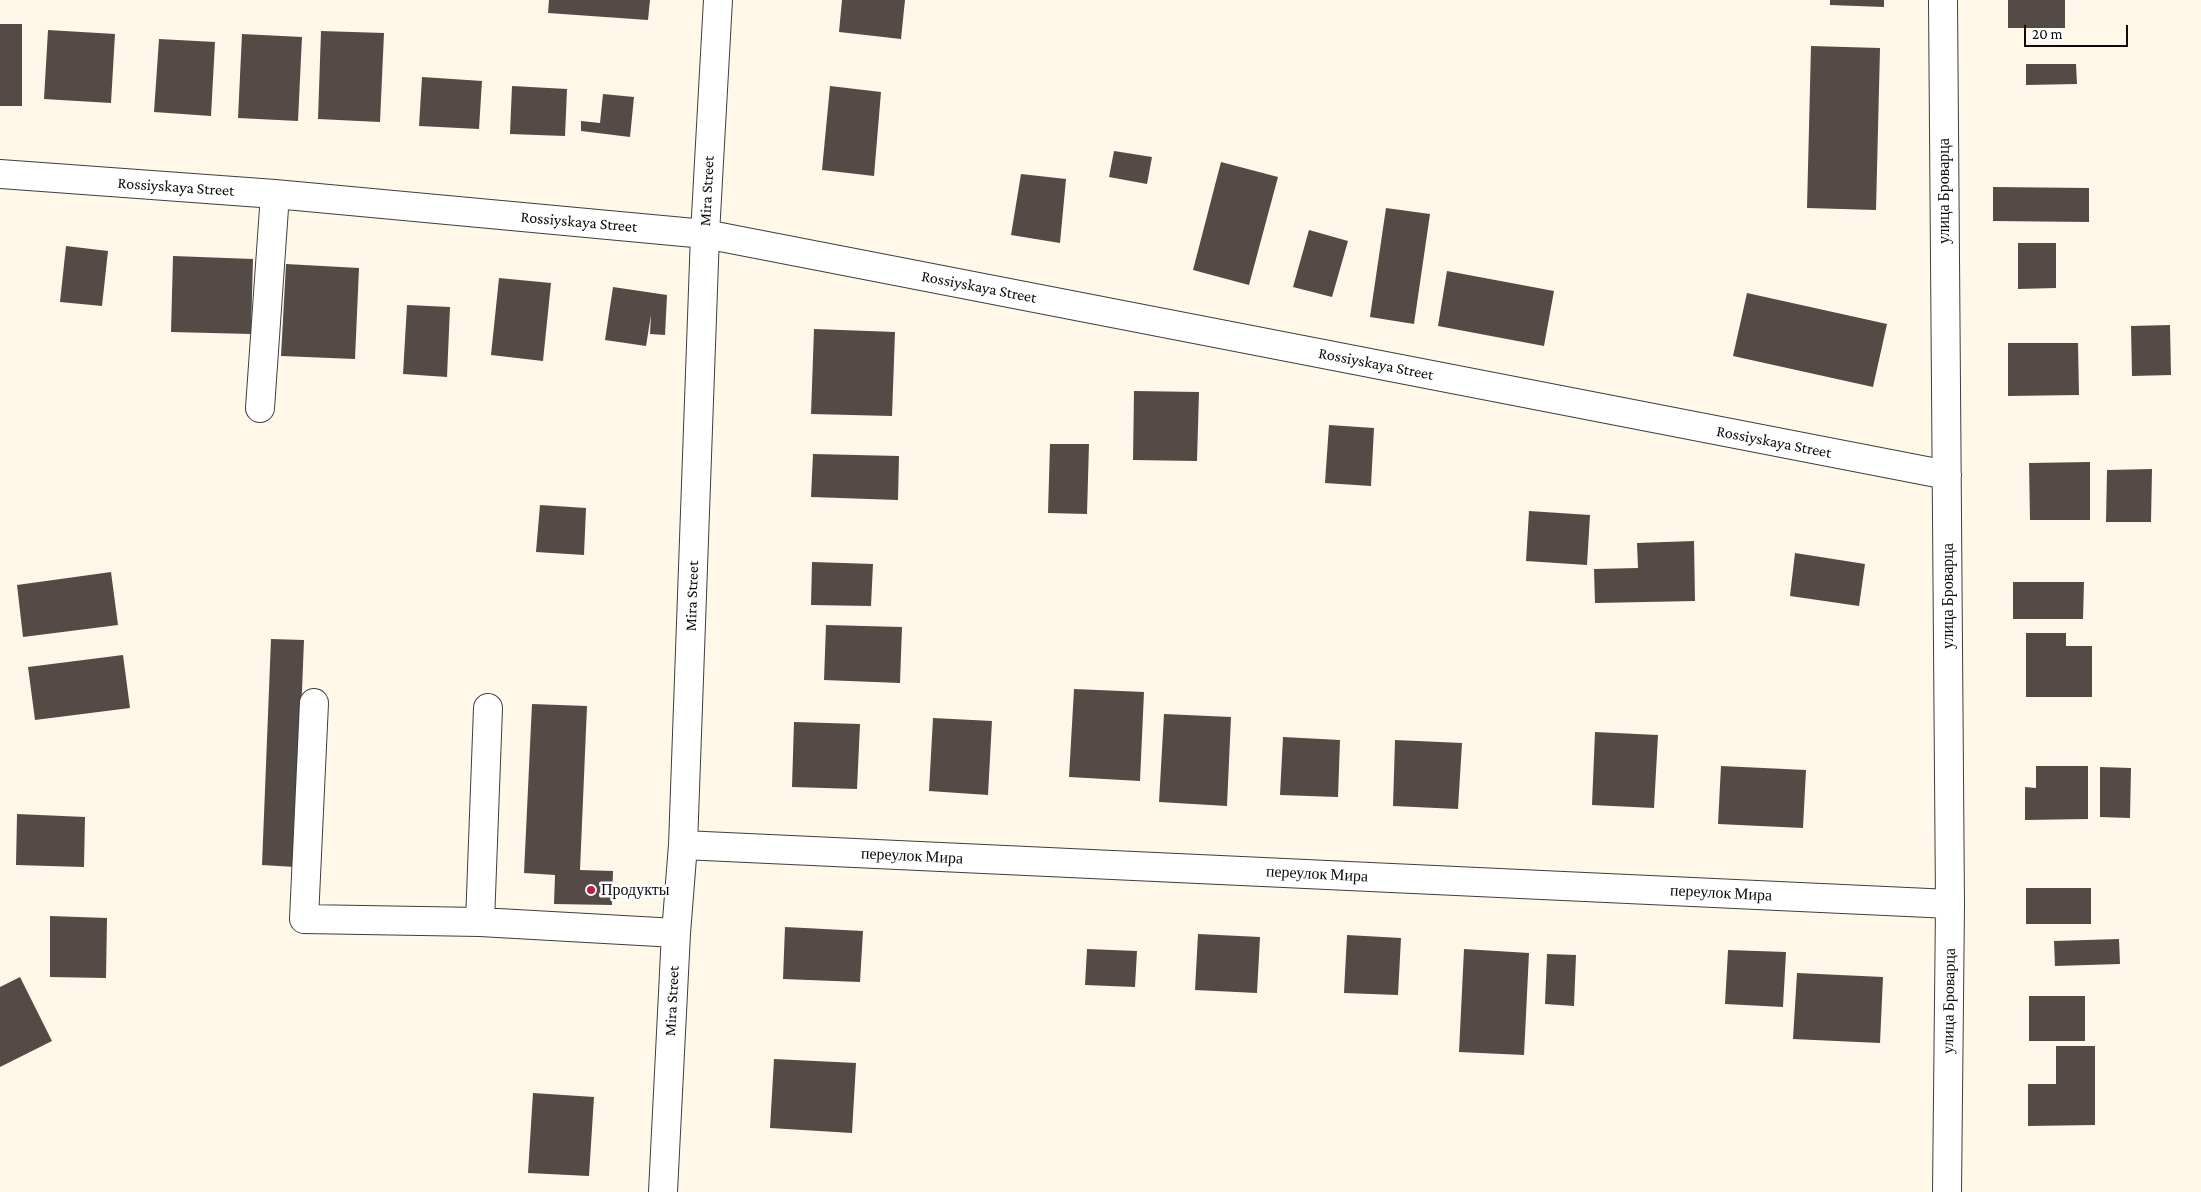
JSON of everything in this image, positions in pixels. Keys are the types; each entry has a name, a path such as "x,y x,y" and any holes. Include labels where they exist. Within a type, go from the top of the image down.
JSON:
{"street":[{"name":"Mira Street","path":"663,1192 676,933 683,845 705,234 718,0"},
{"name":"улица Броварца","path":"1943,0 1950,904 1947,1192"},
{"name":"Rossiyskaya Street","path":"0,174 275,194 705,234 1947,475"},
{"path":"260,408 275,194"},
{"path":"314,703 304,919 480,922 676,933"},
{"path":"480,922 488,708"},
{"name":"переулок Мира","path":"683,845 1950,904"}],"building":[{"path":"549,0 650,0 648,20 548,13"},
{"path":"842,0 905,0 901,39 839,32"},
{"path":"1830,0 1884,0 1884,7 1830,5"},
{"path":"2008,0 2065,0 2065,28 2008,28"},
{"path":"0,24 22,24 22,106 0,106"},
{"path":"48,30 115,34 111,103 44,99"},
{"path":"321,31 384,33 380,122 318,119"},
{"path":"242,34 302,37 298,121 238,118"},
{"path":"159,39 215,42 211,116 154,112"},
{"path":"1811,46 1880,48 1876,210 1807,208"},
{"path":"2026,64 2076,64 2077,84 2026,85"},
{"path":"422,77 482,81 479,129 419,126"},
{"path":"512,86 567,89 565,136 510,134"},
{"path":"830,86 881,92 874,176 822,170"},
{"path":"603,94 634,97 630,137 581,131 581,121 600,123"},
{"path":"1114,151 1152,157 1147,184 1109,177"},
{"path":"1221,162 1278,177 1249,285 1193,270"},
{"path":"1021,174 1066,179 1060,243 1011,235"},
{"path":"1993,187 2089,188 2089,222 1993,221"},
{"path":"1386,208 1430,214 1414,324 1370,317"},
{"path":"1309,230 1348,241 1332,297 1293,287"},
{"path":"2018,243 2056,243 2056,288 2018,289"},
{"path":"66,246 108,251 102,306 60,302"},
{"path":"173,256 253,259 251,334 171,332"},
{"path":"286,264 359,268 355,359 281,356"},
{"path":"1447,271 1554,291 1544,346 1438,326"},
{"path":"499,278 551,283 543,361 491,355"},
{"path":"613,287 667,295 665,335 650,334 651,315 646,346 605,340"},
{"path":"1747,293 1887,324 1873,387 1733,356"},
{"path":"407,305 450,307 447,377 403,374"},
{"path":"2170,325 2171,375 2132,376 2131,326"},
{"path":"814,329 895,332 892,416 811,414"},
{"path":"2008,343 2078,343 2079,395 2008,396"},
{"path":"1134,391 1199,392 1197,461 1133,460"},
{"path":"1329,425 1374,428 1371,486 1325,483"},
{"path":"1050,444 1089,444 1087,514 1048,513"},
{"path":"813,454 899,456 898,500 811,497"},
{"path":"2090,462 2090,520 2030,520 2029,463"},
{"path":"2152,469 2151,522 2106,522 2107,470"},
{"path":"540,505 586,508 584,555 536,552"},
{"path":"1529,511 1590,515 1587,565 1526,561"},
{"path":"1694,541 1695,601 1595,603 1594,569 1638,568 1637,543"},
{"path":"1795,553 1865,564 1859,606 1790,596"},
{"path":"812,562 873,564 871,606 811,605"},
{"path":"111,572 118,625 23,637 17,585"},
{"path":"2013,582 2084,582 2083,619 2013,619"},
{"path":"826,625 902,627 900,683 824,680"},
{"path":"2026,633 2066,633 2066,646 2092,646 2092,697 2026,697"},
{"path":"271,639 304,640 295,867 262,865"},
{"path":"123,655 130,708 35,720 28,667"},
{"path":"1074,689 1144,692 1140,781 1069,777"},
{"path":"532,704 587,706 580,870 613,871 612,905 554,904 555,875 524,873"},
{"path":"1164,714 1231,717 1227,806 1159,802"},
{"path":"933,718 992,721 988,795 929,791"},
{"path":"794,722 860,724 857,789 792,787"},
{"path":"1595,732 1658,735 1654,808 1592,805"},
{"path":"1283,737 1340,740 1338,797 1280,795"},
{"path":"1395,740 1462,743 1458,809 1393,806"},
{"path":"1721,766 1806,770 1803,828 1718,824"},
{"path":"2036,766 2088,766 2088,819 2025,820 2025,787 2036,788"},
{"path":"2100,767 2131,768 2130,818 2100,817"},
{"path":"17,814 85,817 84,867 16,865"},
{"path":"2026,888 2091,888 2091,924 2026,924"},
{"path":"50,916 107,918 106,978 50,977"},
{"path":"785,927 863,931 860,982 783,979"},
{"path":"1198,934 1260,937 1257,993 1195,990"},
{"path":"1347,935 1401,938 1398,995 1344,993"},
{"path":"2119,939 2120,964 2055,966 2054,941"},
{"path":"1087,949 1137,951 1135,987 1085,985"},
{"path":"1464,949 1529,953 1524,1055 1459,1052"},
{"path":"1728,950 1786,952 1783,1007 1725,1004"},
{"path":"1547,954 1576,955 1574,1006 1545,1004"},
{"path":"1797,973 1883,977 1880,1043 1793,1039"},
{"path":"20,977 52,1041 0,1067 0,987"},
{"path":"2029,996 2085,996 2085,1041 2029,1041"},
{"path":"2056,1046 2095,1046 2095,1125 2028,1126 2028,1084 2056,1084"},
{"path":"774,1059 856,1063 852,1133 770,1128"},
{"path":"533,1093 594,1097 589,1176 528,1173"}],"place":[{"name":"Продукты","path":"591,890"}]}
